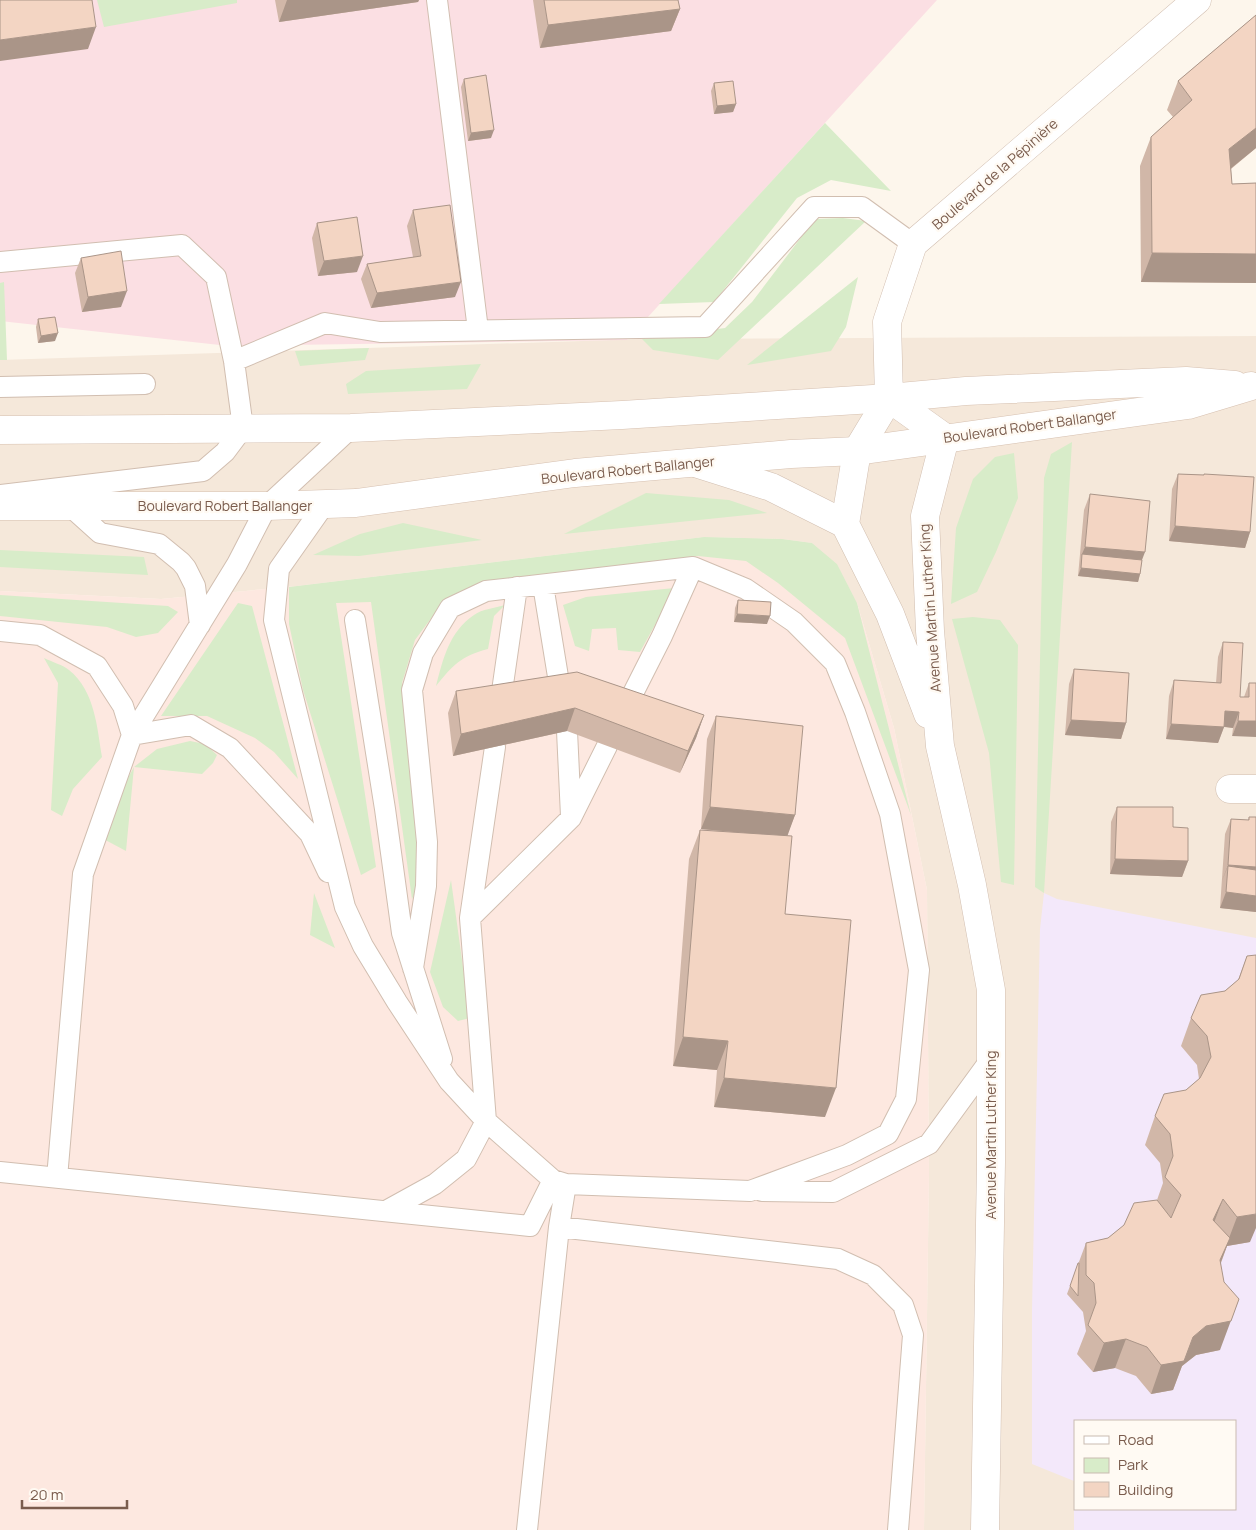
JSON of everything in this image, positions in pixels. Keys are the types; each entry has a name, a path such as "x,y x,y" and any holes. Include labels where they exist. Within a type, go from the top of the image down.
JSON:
{"main road":[{"name":"Boulevard de la Pépinière","path":"913,244 1197,0"},
{"path":"695,463 771,487 845,524 856,451 889,398 887,322 913,244"},
{"name":"Boulevard Robert Ballanger","path":"0,430 351,428 583,417 889,398 966,391 1186,381 1253,386"},
{"name":"Boulevard Robert Ballanger","path":"0,506 268,506 356,503 575,473 791,454 856,451 1188,405 1253,386"},
{"path":"889,398 945,438"},
{"name":"Avenue Martin Luther King","path":"940,746 930,631 925,516 945,438"},
{"name":"Avenue Martin Luther King","path":"845,524 890,614 940,746 972,885 991,990 991,1162 985,1530"}],"lane":[{"path":"437,0 478,330"},
{"path":"234,361 325,324 380,332 705,327 814,207 862,207 913,244"},
{"path":"0,262 182,245 216,278 234,361 243,428 225,452 203,471 0,495"},
{"path":"0,387 145,384"},
{"path":"58,1178 83,874 132,735 237,564 268,506 351,428"},
{"path":"324,505 278,569 274,620 345,907"},
{"path":"70,506 100,533 159,544 181,562 195,586 200,625"},
{"path":"623,712 662,636 693,567"},
{"path":"413,968 426,886 426,842 412,690 423,653 450,608 486,591 693,567 746,588 794,622 835,662 855,712 890,814 919,970 906,1099 888,1134 847,1155 750,1191"},
{"path":"543,585 560,695"},
{"path":"500,705 517,587"},
{"path":"356,620 402,933 449,1082"},
{"path":"0,631 40,635 97,666 123,706 132,735"},
{"path":"132,735 191,725 230,748 310,834 363,946 449,1082 486,1121 559,1182 750,1191 834,1192 929,1144 991,1059"},
{"path":"567,731 571,818"},
{"path":"470,918 571,818 607,746"},
{"path":"386,1211 435,1184 466,1159 486,1121 470,918 495,747"},
{"path":"0,1172 530,1226 559,1182"},
{"path":"527,1530 559,1227 559,1182"},
{"path":"559,1227 838,1259 873,1275 903,1305 913,1335 898,1530"}],"shaded area":[{"path":"0,0 937,0 627,340 229,346 0,321"},
{"path":"1256,336 1256,1530 924,1530 929,1174 927,890 894,728 857,603 812,543 782,539 704,537 297,586 161,599 0,591 0,360 642,339"},
{"path":"704,537 782,539 812,543 837,564 857,603 894,728 927,890 929,1174 924,1530 0,1530 0,591 161,599 297,586"},
{"path":"1044,893 1057,899 1256,938 1256,1530 1074,1530 1074,1510 1236,1510 1236,1420 1074,1420 1074,1481 1032,1464 1032,1310 1040,929"}],"green space":[{"path":"97,0 237,0 237,3 104,27"},
{"path":"825,123 891,191 831,180 797,198 714,302 659,304"},
{"path":"843,218 866,221 718,360 653,350 642,339 725,328 752,302 815,219"},
{"path":"858,277 846,327 831,351 747,365"},
{"path":"4,282 7,360 0,360 0,283"},
{"path":"369,348 365,360 300,366 295,351"},
{"path":"481,364 467,389 348,394 346,384 366,371"},
{"path":"1072,442 1044,893 1035,887 1044,478 1051,454"},
{"path":"1014,453 1018,498 996,552 977,592 951,604 956,528 973,479 995,457"},
{"path":"646,493 729,500 767,513 564,534"},
{"path":"403,523 482,540 359,556 313,555 360,534"},
{"path":"704,537 782,539 812,543 837,564 857,603 911,815 845,638 778,583 746,561 698,556 480,583 441,605 415,640 402,683 427,842 426,868 412,899 371,602 336,603 376,867 361,875 303,690 289,624 289,587"},
{"path":"0,550 144,557 148,575 0,567"},
{"path":"684,587 661,614 640,652 618,650 616,628 592,629 589,651 575,646 563,605 586,597"},
{"path":"0,595 168,606 178,612 158,633 136,637 107,627 0,616"},
{"path":"238,603 252,606 298,779 274,752 255,738 207,716 161,716"},
{"path":"505,605 494,616 488,649 458,662 436,686 448,647 458,629 477,613"},
{"path":"973,617 1000,620 1018,645 1014,885 1001,882 989,753 952,619"},
{"path":"44,658 69,670 84,688 93,710 102,757 73,789 62,816 51,810 58,683"},
{"path":"190,741 205,744 217,755 213,763 202,774 134,767 157,749"},
{"path":"134,767 126,851 96,835"},
{"path":"451,880 470,1018 458,1021 443,1007 430,972"},
{"path":"314,893 335,948 310,935"}],"building":[{"path":"0,0 92,0 96,27 0,40"},
{"path":"544,0 678,0 680,9 548,25"},
{"path":"1256,15 1256,128 1229,149 1232,184 1256,183 1256,254 1152,253 1151,137 1192,100 1178,81"},
{"path":"486,75 494,130 471,133 464,79"},
{"path":"733,81 736,104 717,106 714,83"},
{"path":"450,205 461,282 377,293 367,264 421,256 413,210"},
{"path":"357,217 363,256 324,261 317,223"},
{"path":"121,251 127,291 88,297 81,258"},
{"path":"55,317 58,333 41,336 38,319"},
{"path":"1178,474 1254,477 1250,532 1175,526"},
{"path":"1090,494 1150,501 1145,552 1085,547"},
{"path":"1082,554 1142,560 1140,574 1081,568"},
{"path":"738,600 771,602 770,616 737,614"},
{"path":"1223,642 1243,643 1240,697 1249,697 1249,683 1256,683 1256,721 1238,721 1239,712 1225,711 1224,727 1171,724 1174,680 1221,683"},
{"path":"1074,669 1129,673 1126,723 1071,720"},
{"path":"577,672 704,715 688,751 575,708 461,734 456,691"},
{"path":"716,716 803,726 795,815 710,807"},
{"path":"1117,807 1173,807 1173,827 1188,828 1188,861 1115,859"},
{"path":"1249,817 1256,817 1256,867 1228,865 1231,819 1249,820"},
{"path":"700,830 792,836 785,914 851,920 836,1088 724,1078 728,1041 683,1037"},
{"path":"1228,866 1256,870 1256,896 1226,892"},
{"path":"1256,955 1256,1214 1237,1217 1223,1199 1213,1220 1230,1238 1220,1260 1224,1282 1239,1299 1231,1321 1206,1326 1193,1337 1184,1361 1161,1365 1147,1347 1126,1339 1104,1343 1088,1325 1096,1303 1094,1283 1086,1275 1086,1243 1108,1238 1124,1225 1134,1203 1157,1200 1171,1218 1181,1195 1165,1177 1173,1156 1170,1134 1155,1116 1164,1094 1186,1090 1200,1078 1211,1057 1207,1036 1191,1018 1201,995 1225,991 1239,979 1247,956"},
{"path":"1079,1263 1078,1296 1070,1286"}]}
